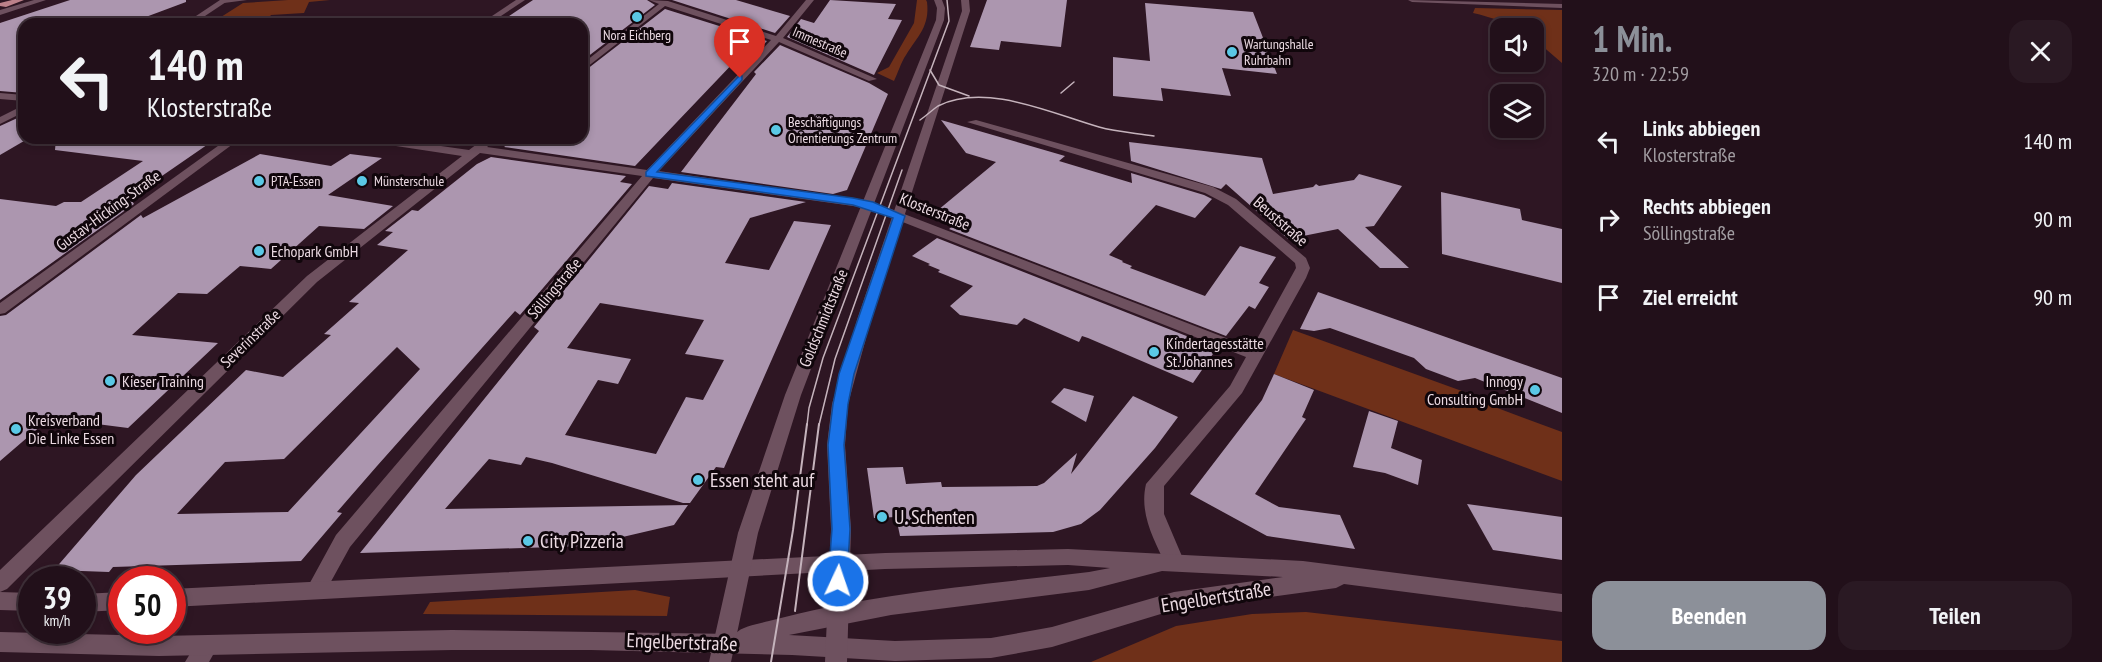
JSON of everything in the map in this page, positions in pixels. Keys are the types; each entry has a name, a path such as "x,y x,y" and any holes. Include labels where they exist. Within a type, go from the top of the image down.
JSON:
{"main road":[{"path":"2,9 20,0"}],"street":[{"path":"2,9 42,0"},
{"path":"197,18 224,1 243,0"},
{"path":"493,18 521,0"},
{"name":"Immestraße","path":"653,0 778,39 872,79"},
{"name":"Söllingstraße","path":"316,590 343,541 650,174 778,39 810,0"},
{"name":"Goldschmidtstraße","path":"722,653 748,533 793,395 940,20 941,8 938,0"},
{"path":"836,654 841,529 836,445 840,404 847,374 966,11 965,0"},
{"path":"1412,0 1562,6"},
{"path":"1532,0 1562,1"},
{"path":"588,63 665,3"},
{"path":"0,96 18,98"},
{"path":"0,122 18,112"},
{"name":"Beuststraße","path":"972,122 1209,190 1232,202 1301,261 1303,268 1236,389 1155,484 1152,511 1174,561"},
{"name":"Gustav-Hicking-Straße","path":"0,310 228,144"},
{"name":"Klosterstraße","path":"411,144 650,174 869,205 1255,355"},
{"name":"Severinstraße","path":"0,583 312,279 484,144"},
{"name":"Engelbertstraße","path":"186,597 838,564 1068,557 1174,561 1303,570 1562,603"},
{"path":"722,653 794,624 891,606 1089,581 1174,561"},
{"name":"Engelbertstraße","path":"0,642 202,654 452,640 632,640 722,653 836,654 895,651 983,655 1174,601 1356,576"},
{"path":"0,601 18,602"}],"shaded area":[{"path":"330,0 309,2 304,13 271,15 269,18 219,18 243,3"},
{"path":"917,0 926,0 927,18 919,36 904,58 894,81 877,73 889,67 914,23"},
{"path":"1475,8 1562,10 1562,63 1544,47 1544,18 1490,18 1473,13"},
{"path":"1293,330 1484,399 1492,406 1562,432 1562,481 1274,374"},
{"path":"635,590 670,597 667,616 423,614 430,602"},
{"path":"1306,612 1562,641 1562,662 1091,662 1176,626 1252,614"}],"building":[{"path":"70,0 186,0 186,2 143,18 18,18 18,92 0,91 0,23"},
{"path":"533,0 647,0 655,5 588,56 588,18 506,18"},
{"path":"672,0 736,0 790,16 775,33"},
{"path":"830,0 896,4 888,19 902,20 874,75 787,37 801,19 814,23"},
{"path":"987,0 1067,0 1061,47 1001,41 999,50 970,47"},
{"name":"Wartungshalle Ruhrbahn","path":"1145,3 1253,12 1277,74 1222,68 1231,96 1161,88 1163,101 1113,96 1113,57 1150,61"},
{"path":"665,9 767,41 745,64 738,58 635,166 504,147 508,144 588,144 588,68"},
{"path":"780,45 869,83 888,94 847,190 833,194 681,172 756,74 754,72"},
{"path":"18,118 19,144 0,155 0,126"},
{"path":"941,120 1065,156 1059,161 1132,183 1131,173 1212,199 1195,218 1156,205 1109,255 1132,266 1130,268 1205,296 1240,246 1276,257 1259,283 1269,287 1255,309 1249,306 1226,336 949,229 956,224 932,215 996,162 966,153"},
{"path":"1129,142 1262,158 1273,194 1313,187 1316,184 1319,186 1354,180 1359,174 1402,186 1374,226 1365,227 1409,268 1380,268 1338,229 1288,239 1226,184 1221,189 1131,161"},
{"path":"56,144 208,144 130,198 134,204 0,300 0,199 56,206 64,202 81,202 143,161 55,150"},
{"path":"260,154 331,166 350,154 382,158 328,195 393,206 364,229 319,226 271,269 240,266 207,294 178,293 132,335 218,343 128,428 50,418 0,461 0,316 6,315 141,215 143,218"},
{"path":"491,157 626,176 620,182 632,184 520,315 515,311 377,466 337,512 342,513 301,561 108,566 108,572 96,572 96,566 57,566 136,475 246,370 283,377 331,335 324,334 359,303 349,302 408,250 377,245 393,232 385,231 412,210 418,211 477,164","holes":["397,347 420,369 288,512 177,514 225,462 284,459"]},
{"path":"672,183 806,202 750,218 725,263 769,270 794,221 831,225 724,468 716,467 690,503 683,503 526,457 521,465 489,459 445,509 688,505 674,525 584,546 360,553 539,331 534,327 649,186 668,189","holes":["600,303 704,320 685,354 724,360 703,400 686,397 656,454 565,435 598,380 618,384 631,359 567,348"]},
{"path":"1441,192 1520,209 1522,220 1562,229 1562,283 1442,254"},
{"path":"937,238 1217,348 1193,383 1088,338 1082,336 1079,342 1024,318 1017,325 960,315 950,306 973,286 938,272 940,270 912,256"},
{"path":"1318,292 1562,378 1562,413 1475,378 1458,381 1426,369 1414,358 1330,328 1314,331 1300,329"},
{"path":"1274,374 1314,390 1302,417 1306,419 1255,494 1279,507 1340,515 1355,549 1267,536 1190,494 1262,400"},
{"path":"1064,388 1094,396 1086,422 1051,402"},
{"path":"1133,396 1178,417 1155,448 1100,510 1081,524 1053,532 900,536 896,517 874,518 867,468 903,467 906,484 941,482 942,487 1037,486 1044,483 1077,453 1071,474"},
{"path":"1369,411 1398,421 1391,448 1422,460 1418,485 1385,473 1353,467"},
{"path":"1467,504 1562,517 1562,560 1493,550"}],"tram line":[{"path":"930,71 949,21 947,0"},
{"path":"807,425 809,408 823,358 930,71"},
{"path":"930,71 939,85 969,96"},
{"path":"1061,93 1074,82"},
{"path":"920,120 938,106 957,99 977,97 1040,108 1106,129 1154,136"},
{"path":"819,425 835,359 902,170"},
{"path":"771,662 793,530 807,424"},
{"path":"795,611 819,424"}],"place":[{"name":"Nora Eichberg","path":"637,17"},
{"name":"Wartungshalle Ruhrbahn","path":"1232,52"},
{"name":"Beschäftigungs Orientierungs Zentrum","path":"776,130"},
{"name":"PTA-Essen","path":"259,181"},
{"name":"Münsterschule","path":"362,181"},
{"name":"Echopark GmbH","path":"259,251"},
{"name":"Kindertagesstätte St. Johannes","path":"1154,352"},
{"name":"Kieser Training","path":"110,381"},
{"name":"Innogy Consulting GmbH","path":"1535,390"},
{"name":"Kreisverband Die Linke Essen","path":"16,429"},
{"name":"Essen steht auf","path":"698,480"},
{"name":"U. Schenten","path":"882,517"},
{"name":"City Pizzeria","path":"528,541"}],"route":[{"path":"740,78 650,174 853,202 899,216 847,374 840,404 836,445 841,529 838,581"}]}
